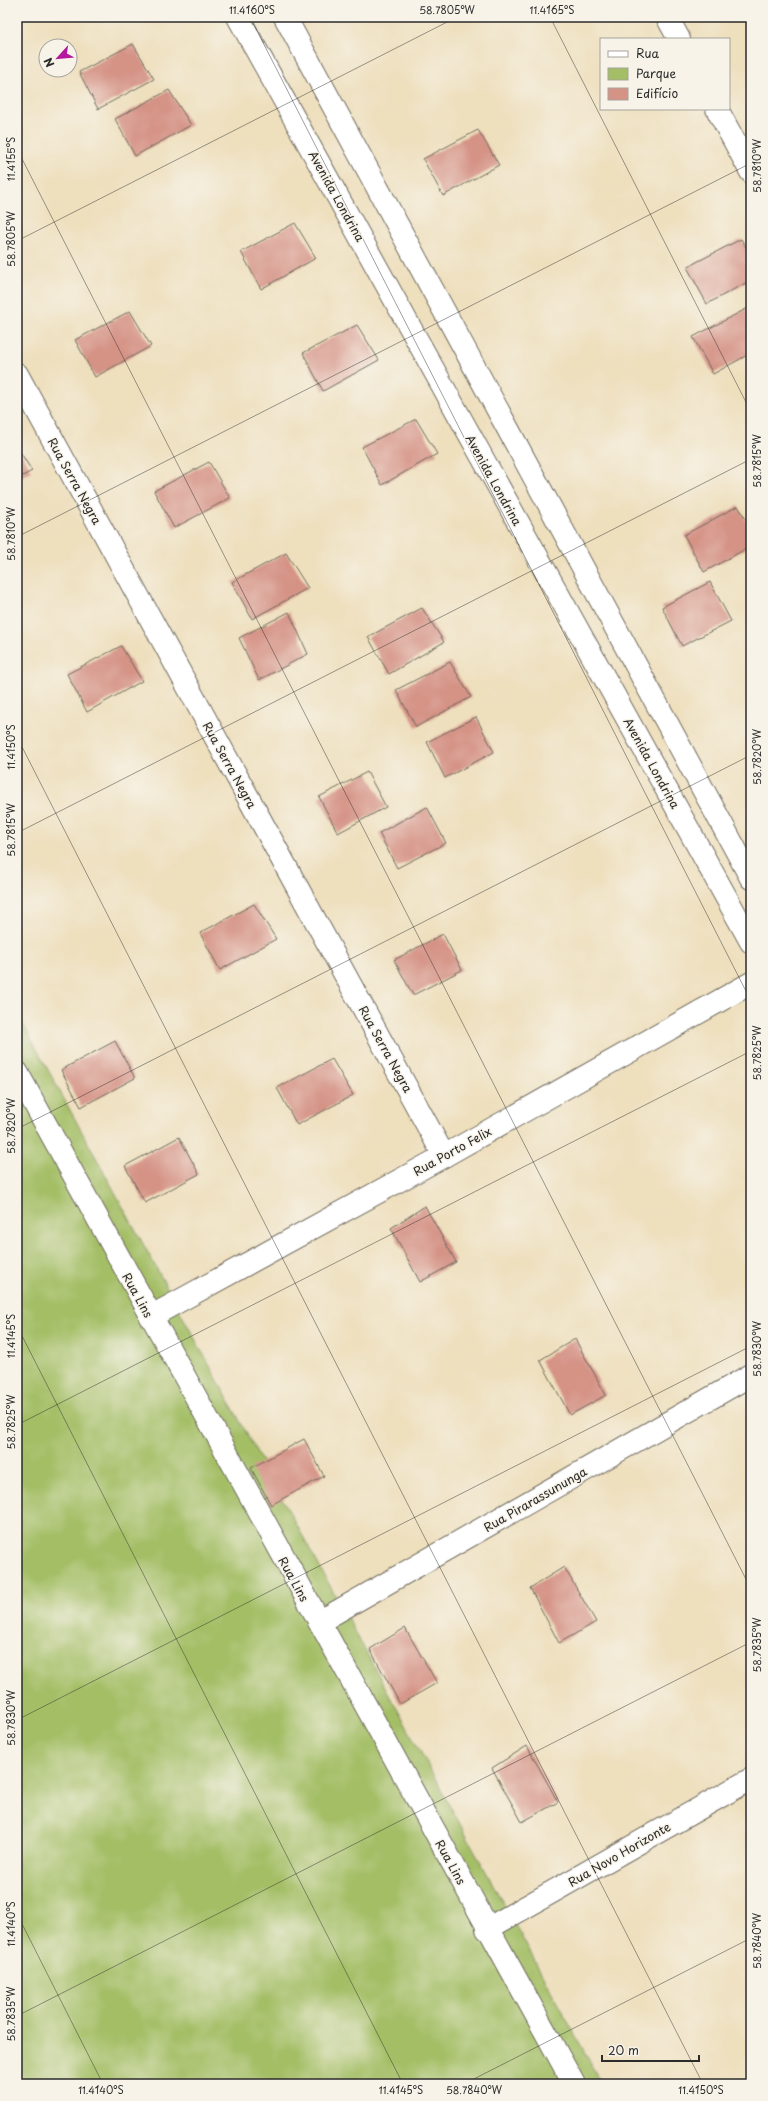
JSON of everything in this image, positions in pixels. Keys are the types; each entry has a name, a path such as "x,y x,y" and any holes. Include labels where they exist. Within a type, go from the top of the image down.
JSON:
{"street":[{"name":"Avenida Londrina","path":"238,17 751,942"},
{"path":"285,17 751,878"},
{"path":"667,17 678,38"},
{"path":"718,110 751,172"},
{"name":"Rua Serra Negra","path":"17,374 444,1156"},
{"name":"Rua Porto Felix","path":"150,1317 444,1156 751,983"},
{"name":"Rua Lins","path":"17,1072 150,1317 574,2084"},
{"name":"Rua Pirarassununga","path":"319,1622 751,1375"},
{"name":"Rua Novo Horizonte","path":"487,1929 751,1779"}],"green space":[{"path":"17,1013 602,2084 17,2084"}],"building":[{"path":"133,44 154,79 98,109 79,72"},
{"path":"169,90 191,125 135,156 115,119"},
{"path":"478,130 499,165 443,196 423,159"},
{"path":"295,223 316,258 261,289 241,252"},
{"path":"741,239 751,255 751,280 707,304 687,267"},
{"path":"748,308 751,314 751,353 713,374 693,337"},
{"path":"130,311 151,346 95,377 75,340"},
{"path":"357,325 379,360 323,391 303,353"},
{"path":"416,419 437,454 382,485 362,447"},
{"path":"17,447 32,471 17,479"},
{"path":"209,462 230,498 174,528 154,491"},
{"path":"738,506 751,528 751,546 704,572 684,535"},
{"path":"286,553 308,588 252,619 232,582"},
{"path":"710,582 731,621 682,646 662,607"},
{"path":"422,608 444,642 389,674 368,637"},
{"path":"289,612 308,654 259,680 239,638"},
{"path":"121,646 142,681 87,712 67,674"},
{"path":"450,662 471,697 416,727 396,690"},
{"path":"476,717 494,752 445,778 427,742"},
{"path":"367,772 386,807 338,833 319,797"},
{"path":"427,807 446,843 397,868 379,833"},
{"path":"254,904 276,939 220,970 200,933"},
{"path":"443,934 462,970 413,995 394,960"},
{"path":"115,1041 135,1078 81,1107 61,1070"},
{"path":"332,1059 353,1095 297,1125 277,1088"},
{"path":"179,1137 199,1174 145,1203 125,1166"},
{"path":"425,1206 456,1262 420,1282 391,1228"},
{"path":"575,1339 606,1395 570,1415 540,1360"},
{"path":"304,1439 324,1476 271,1505 251,1468"},
{"path":"564,1567 596,1622 559,1643 530,1588"},
{"path":"405,1628 437,1683 400,1704 370,1649"},
{"path":"527,1746 558,1802 522,1822 492,1768"}]}
